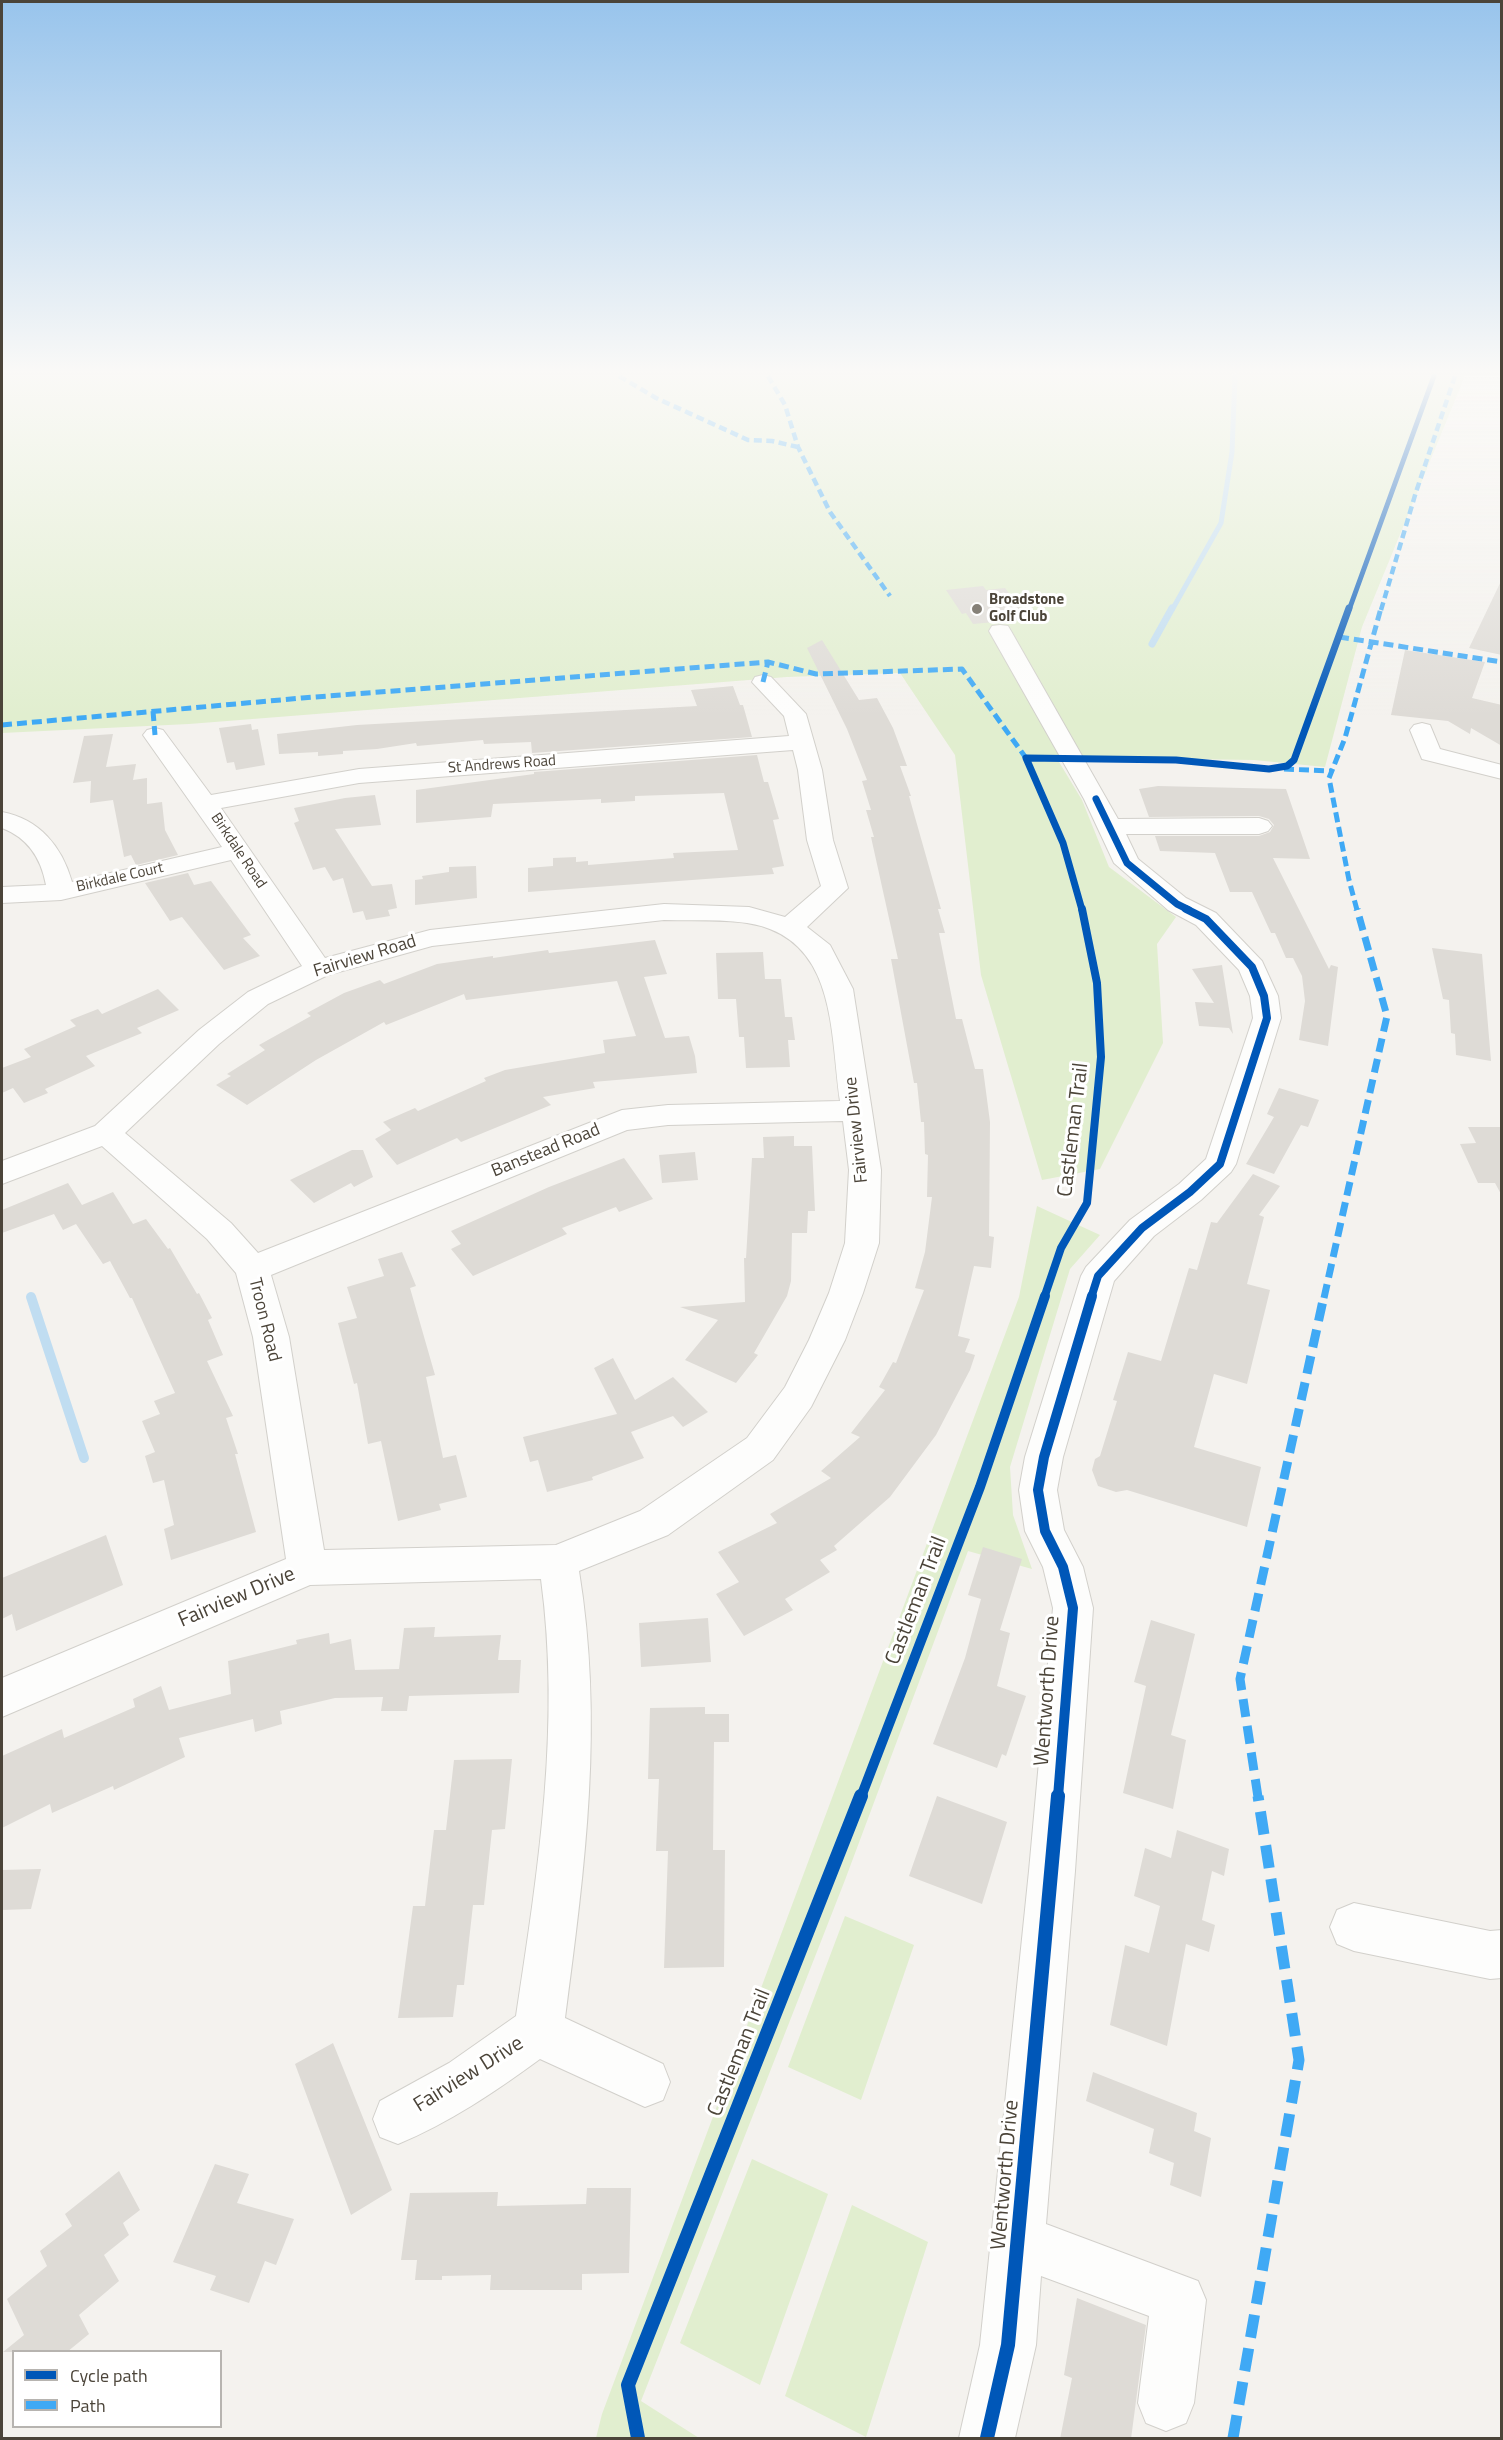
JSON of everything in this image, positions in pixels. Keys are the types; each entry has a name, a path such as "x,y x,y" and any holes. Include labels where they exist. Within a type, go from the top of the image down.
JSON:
{"street":[{"name":"Wentworth Drive","path":"987,2439 1008,2345 1073,1608 1063,1567 1045,1531 1038,1490 1044,1457 1098,1276 1142,1228 1190,1192 1220,1164 1267,1018 1264,996 1252,967 1206,919 1177,904 1127,863 1102,813 1000,631"},
{"path":"763,682 795,714 810,770 820,840 835,888 790,927"},
{"path":"1422,730 1430,754 1502,772"},
{"name":"Birkdale Road","path":"155,735 205,803 318,969"},
{"name":"St Andrews Road","path":"205,803 359,776 801,742"},
{"path":"1102,813 1259,826"},
{"path":"2,819 33,834 44,845 57,866 62,892"},
{"name":"Birkdale Court","path":"2,895 62,892 236,851"},
{"name":"Fairview Road","path":"2,1173 106,1133 209,1037 258,998 318,969 430,938 664,912 749,915 790,927"},
{"name":"Fairview Drive","path":"2,1698 307,1568 558,1562 654,1523 760,1449 798,1397 839,1312 862,1243 865,1170 839,989 820,951 790,927"},
{"name":"Banstead Road","path":"252,1269 622,1120 668,1114 856,1111"},
{"name":"Troon Road","path":"106,1133 219,1231 252,1269 271,1337 307,1568"},
{"name":"Fairview Drive","path":"398,2119 467,2081 539,2030 560,1876 572,1711 566,1600 558,1562"},
{"path":"1353,1927 1490,1955 1502,1954"},
{"name":"Fairview Drive","path":"539,2030 557,2042 645,2082"},
{"path":"1018,2241 1179,2300 1166,2403"}],"green space":[{"path":"2,490 1418,490 1362,627 1325,767 1254,760 1056,757 1082,800 1109,867 1176,917 1157,944 1163,1043 1100,1169 1042,1180 981,975 955,755 900,673 787,677 189,724 2,733"},
{"path":"1037,1206 1100,1235 1070,1269 1010,1467 1013,1515 1032,1569 968,1551 845,1880 641,2401 699,2438 596,2438 602,2414 1019,1297"},
{"path":"845,1916 914,1945 861,2100 788,2067"},
{"path":"752,2159 828,2194 760,2385 680,2343"},
{"path":"852,2205 928,2242 866,2437 785,2396"}],"building":[{"path":"1502,579 1502,655 1469,648"},
{"name":"Broadstone Golf Club","path":"983,586 986,590 1005,588 1028,619 973,624 966,613 962,614 946,590"},
{"path":"822,640 859,700 877,698 893,728 907,766 900,766 911,796 909,796 941,909 938,909 945,933 939,933 956,1019 962,1019 975,1069 983,1069 990,1122 989,1236 994,1237 991,1268 974,1266 958,1336 970,1339 965,1352 975,1355 970,1370 936,1435 890,1497 834,1546 837,1550 820,1560 830,1572 785,1599 793,1610 744,1636 716,1594 739,1582 718,1552 777,1523 770,1514 831,1478 821,1471 860,1437 851,1433 885,1390 879,1387 893,1362 896,1363 924,1290 915,1288 925,1252 932,1197 927,1197 928,1155 925,1154 924,1122 921,1122 917,1083 914,1083 891,959 898,959 871,837 874,837 866,810 871,810 862,781 867,780 847,729 807,648"},
{"path":"1405,650 1485,662 1472,698 1502,705 1502,746 1471,728 1470,734 1448,721 1391,715"},
{"path":"733,686 740,705 743,705 752,737 532,753 531,742 484,744 483,740 417,746 416,743 318,756 318,752 279,754 277,734 357,725 697,706 691,690"},
{"path":"251,724 252,730 258,729 265,765 236,770 234,762 227,763 219,728"},
{"path":"113,734 106,767 136,764 133,780 147,778 147,804 162,802 165,830 178,855 136,865 131,855 124,857 113,800 90,803 91,781 73,783 84,736"},
{"path":"757,755 764,782 768,782 779,819 773,820 784,866 772,868 774,874 528,892 528,868 553,866 553,858 576,857 576,862 588,861 588,865 674,858 673,853 738,850 724,793 635,796 635,801 601,803 601,799 493,804 491,817 416,823 416,790 534,774 534,772"},
{"path":"1158,786 1286,789 1310,859 1273,858 1329,969 1331,965 1338,967 1328,1046 1299,1040 1305,1001 1302,976 1293,958 1286,958 1275,933 1271,933 1252,892 1230,892 1215,853 1160,851 1155,836 1259,836 1270,832 1274,825 1269,819 1259,816 1149,817 1139,789"},
{"path":"375,795 381,825 335,829 372,886 392,884 397,908 388,910 390,916 366,920 363,911 353,913 343,878 333,881 325,867 313,870 294,823 299,821 294,808"},
{"path":"476,866 477,898 415,905 415,880 423,879 422,876 449,872 449,867"},
{"path":"188,873 194,885 211,881 251,935 243,938 260,956 224,970 182,917 170,921 145,883"},
{"path":"655,940 667,974 644,977 665,1038 689,1036 697,1073 593,1082 595,1088 543,1097 551,1105 461,1142 457,1138 397,1165 375,1139 391,1130 383,1122 415,1108 418,1111 486,1081 484,1078 505,1070 605,1053 603,1040 636,1036 617,981 466,1000 464,994 386,1025 384,1022 316,1060 247,1105 216,1085 231,1076 227,1074 265,1050 259,1045 311,1016 307,1013 344,993 380,980 384,984 437,964 493,956 493,958 548,950 549,953"},
{"path":"1432,948 1482,954 1491,1061 1456,1055 1455,1034 1451,1033 1449,1000 1443,999"},
{"path":"763,952 765,979 781,979 785,1017 792,1017 795,1040 788,1040 790,1067 746,1068 744,1037 739,1037 736,999 718,999 716,953"},
{"path":"1222,965 1233,1034 1229,1028 1199,1026 1195,1002 1214,1003 1192,969"},
{"path":"158,989 179,1010 137,1028 142,1033 86,1056 95,1066 45,1089 48,1093 24,1103 13,1088 2,1093 2,1068 31,1057 24,1049 76,1026 70,1020 98,1009 102,1014"},
{"path":"1279,1088 1319,1100 1308,1127 1301,1125 1274,1174 1246,1164 1274,1117 1267,1114"},
{"path":"1468,1127 1502,1127 1502,1196 1495,1183 1478,1183 1460,1144 1476,1143"},
{"path":"794,1136 794,1146 812,1146 815,1211 808,1211 807,1233 792,1233 791,1281 787,1296 754,1353 758,1355 736,1383 685,1360 718,1320 680,1307 745,1302 744,1258 746,1258 752,1158 764,1158 763,1137"},
{"path":"352,1150 363,1150 373,1177 354,1187 351,1183 314,1203 290,1180"},
{"path":"695,1152 698,1180 662,1183 659,1155"},
{"path":"624,1158 653,1199 619,1212 616,1207 562,1228 567,1234 473,1276 451,1249 461,1244 451,1231 549,1187"},
{"path":"1253,1174 1280,1186 1259,1215 1264,1217 1247,1284 1270,1290 1247,1384 1214,1374 1194,1447 1261,1467 1247,1527 1127,1490 1116,1492 1098,1486 1092,1470 1095,1459 1100,1456 1117,1401 1113,1400 1128,1352 1161,1361 1189,1268 1197,1270 1211,1222 1217,1223"},
{"path":"68,1183 82,1205 113,1192 133,1224 146,1219 168,1249 170,1248 197,1294 199,1293 212,1318 208,1320 223,1355 207,1361 233,1416 226,1418 238,1454 235,1454 256,1532 171,1560 164,1529 174,1525 164,1480 153,1483 145,1456 155,1452 142,1421 160,1414 154,1401 175,1393 132,1298 110,1261 103,1264 76,1224 63,1230 54,1214 2,1233 2,1210"},
{"path":"402,1252 416,1286 410,1288 435,1375 426,1377 443,1458 456,1455 467,1497 439,1504 441,1510 398,1521 381,1441 368,1444 357,1383 354,1384 338,1323 357,1318 347,1287 384,1276 378,1259"},
{"path":"613,1358 635,1400 673,1377 708,1412 683,1427 673,1416 631,1432 644,1458 592,1477 593,1480 547,1492 538,1460 530,1462 523,1437 617,1414 594,1368"},
{"path":"106,1535 123,1585 16,1631 12,1614 2,1619 2,1578"},
{"path":"983,1547 1022,1559 1000,1630 1010,1633 997,1686 1026,1696 1006,1756 1002,1754 997,1768 933,1744 965,1658 981,1599 968,1595"},
{"path":"708,1618 711,1662 641,1667 639,1623"},
{"path":"1151,1620 1195,1634 1171,1735 1186,1740 1173,1809 1123,1793 1146,1686 1134,1682"},
{"path":"435,1627 434,1637 501,1635 498,1660 521,1660 519,1693 409,1696 407,1711 381,1711 383,1697 335,1698 280,1711 282,1724 255,1732 253,1719 179,1738 185,1757 114,1790 113,1786 52,1813 50,1804 2,1828 2,1756 62,1729 64,1738 135,1707 133,1699 161,1686 169,1710 231,1694 228,1661 297,1644 296,1640 329,1633 330,1644 351,1639 355,1670 399,1669 404,1628"},
{"path":"705,1707 705,1714 729,1714 729,1742 714,1742 713,1850 725,1850 724,1967 664,1968 668,1851 656,1851 659,1779 648,1779 650,1708"},
{"path":"512,1759 505,1829 492,1830 484,1905 473,1905 464,1985 457,1985 453,2017 398,2018 413,1906 425,1906 434,1830 446,1830 454,1760"},
{"path":"937,1796 1007,1822 982,1904 909,1876"},
{"path":"1177,1830 1229,1849 1224,1876 1212,1871 1202,1920 1215,1925 1209,1952 1186,1944 1167,2046 1110,2025 1125,1945 1149,1953 1160,1906 1134,1896 1145,1848 1171,1858"},
{"path":"41,1869 31,1909 2,1910 2,1870"},
{"path":"333,2043 392,2190 351,2215 295,2064"},
{"path":"1093,2072 1197,2113 1194,2131 1211,2138 1201,2197 1170,2185 1174,2163 1149,2153 1154,2129 1086,2101"},
{"path":"215,2164 249,2174 237,2203 294,2219 276,2265 265,2261 249,2303 210,2290 216,2276 173,2262"},
{"path":"119,2171 140,2210 123,2223 129,2235 104,2255 119,2281 79,2315 89,2334 69,2350 3,2352 24,2335 7,2299 47,2266 40,2251 72,2226 65,2214"},
{"path":"587,2188 631,2188 629,2273 582,2274 582,2290 490,2290 491,2275 442,2276 442,2280 415,2280 417,2260 401,2260 410,2193 498,2192 497,2206 586,2204"},
{"path":"1077,2298 1146,2325 1131,2439 1060,2439 1072,2378 1064,2375"}],"waterway":[{"path":"1172,610 1221,523 1226,490"},
{"path":"1152,644 1172,608"},
{"path":"31,1297 84,1458"}],"marked path":[{"path":"819,490 830,512 890,596"},
{"path":"1233,2438 1299,2060 1240,1679 1387,1016 1349,880 1329,778 1345,738 1417,490"},
{"path":"1339,637 1502,662"},
{"path":"763,682 768,662"},
{"path":"2,725 302,698 768,662 816,674 962,669 1026,758"},
{"path":"153,711 155,735"},
{"path":"1284,769 1332,771"}],"cycle path":[{"name":"Castleman Trail","path":"638,2438 628,2385 829,1879 980,1487 1061,1248 1087,1203 1101,1057 1097,983 1082,909 1063,843 1026,758 1176,760 1269,769 1287,766 1294,760 1392,490"},
{"path":"987,2438 1008,2345 1052,1871 1073,1608 1063,1567 1045,1531 1038,1490 1044,1457 1098,1276 1142,1228 1190,1192 1220,1164 1267,1018 1264,996 1252,967 1206,919 1177,904 1127,863 1096,799"}],"place":[{"name":"Broadstone Golf Club","path":"977,609"}]}
